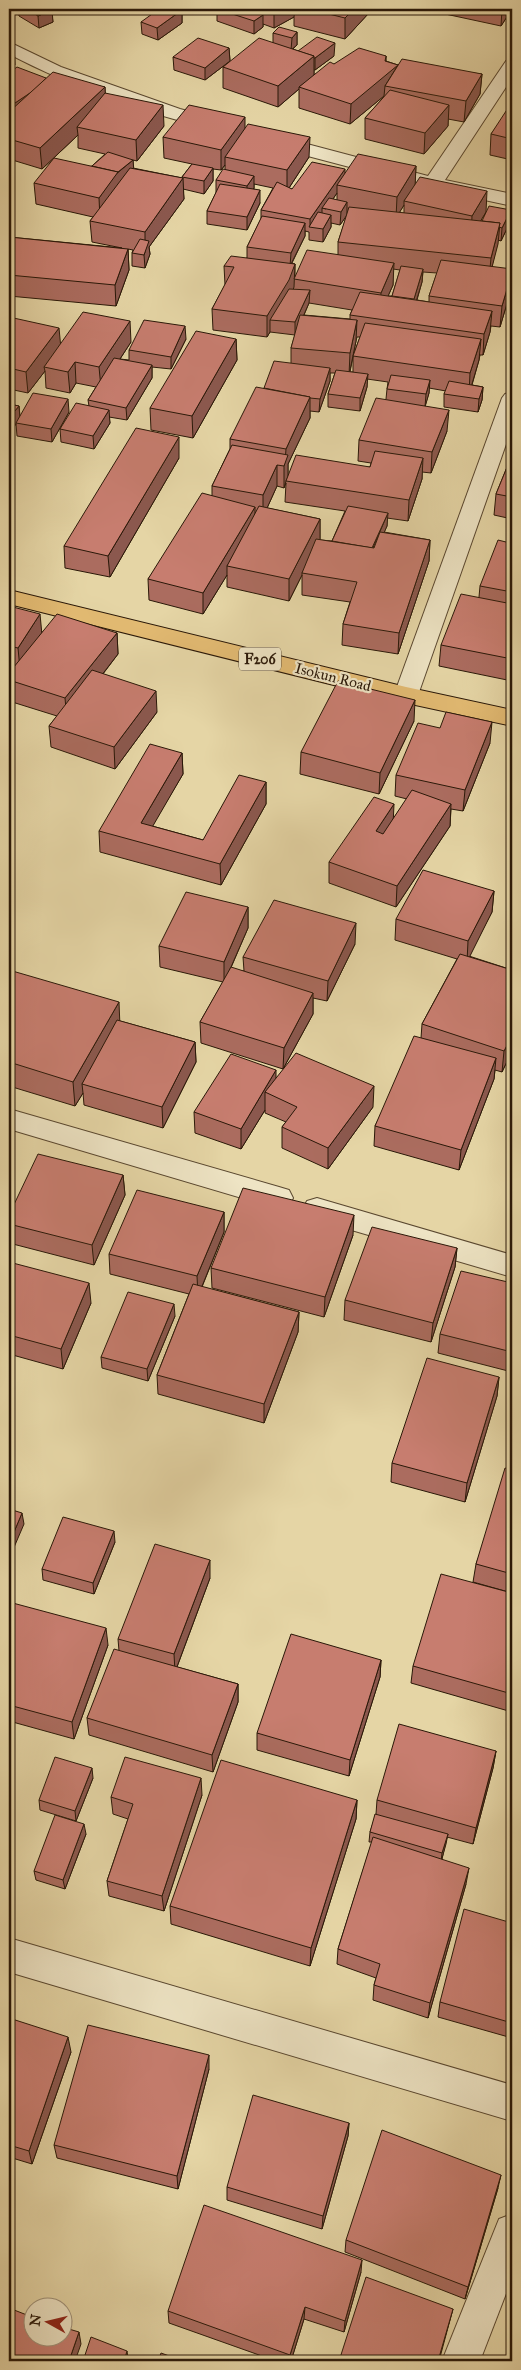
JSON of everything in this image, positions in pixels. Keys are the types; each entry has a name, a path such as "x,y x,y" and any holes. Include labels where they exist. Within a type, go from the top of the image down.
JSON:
{"main road":[{"name":"Isokun Road","path":"9,597 406,695 512,718"}],"street":[{"path":"9,47 55,71 173,113 238,131"},
{"path":"433,183 512,65"},
{"path":"257,136 433,183 512,200"},
{"path":"406,695 512,398"},
{"path":"9,1119 512,1266"},
{"path":"9,1955 512,2103"},
{"path":"461,2361 512,2232"}],"building":[{"path":"27,9 51,9 52,10 38,16"},
{"path":"159,9 182,10 157,28 141,22"},
{"path":"217,9 244,9 263,15 254,21"},
{"path":"309,9 354,9 345,18"},
{"path":"279,27 297,32 292,38 273,33"},
{"path":"317,37 335,43 315,58 298,51"},
{"path":"198,38 229,48 205,68 173,57"},
{"path":"259,38 314,56 278,86 223,67"},
{"path":"359,48 386,56 385,61 398,65 351,104 299,87 330,62 334,64"},
{"path":"402,59 482,74 466,101 385,86"},
{"path":"17,67 46,78 33,91 12,105 9,103 9,73"},
{"path":"53,72 105,87 40,148 9,139 9,112"},
{"path":"390,90 449,105 425,133 365,118"},
{"path":"105,93 163,105 136,140 77,127"},
{"path":"189,105 245,117 221,150 163,137"},
{"path":"510,105 512,106 512,139 491,134"},
{"path":"248,124 310,137 287,170 225,157"},
{"path":"108,152 133,160 118,172 92,166"},
{"path":"358,154 416,166 397,197 337,185"},
{"path":"54,158 118,172 99,198 34,183"},
{"path":"312,162 345,169 310,219 261,210 277,182 292,189"},
{"path":"192,164 213,168 204,181 182,177"},
{"path":"130,168 183,178 145,232 90,221"},
{"path":"223,169 254,176 247,186 216,180"},
{"path":"420,177 487,191 472,216 404,201"},
{"path":"220,184 260,190 247,217 207,211"},
{"path":"329,198 347,202 341,212 322,208"},
{"path":"489,206 511,210 502,228 499,227 500,223 482,221"},
{"path":"349,207 500,223 491,258 338,242"},
{"path":"318,212 331,215 323,229 309,227"},
{"path":"262,216 305,223 291,253 247,247"},
{"path":"9,237 128,249 115,285 9,275"},
{"path":"140,239 149,241 144,255 132,253"},
{"path":"307,250 394,263 381,293 294,279"},
{"path":"231,256 295,264 289,280 267,316 212,309 234,267 224,266"},
{"path":"441,260 512,269 502,306 429,296"},
{"path":"401,266 423,269 414,299 392,296"},
{"path":"289,289 310,290 295,322 270,320"},
{"path":"360,292 492,311 484,334 350,315"},
{"path":"83,312 130,321 99,367 75,362 68,372 44,367"},
{"path":"300,315 357,320 350,353 291,348"},
{"path":"9,317 59,328 26,372 9,368"},
{"path":"144,320 185,326 171,357 129,350"},
{"path":"365,323 481,339 470,373 353,356"},
{"path":"196,331 236,339 192,416 150,408"},
{"path":"114,358 152,365 126,408 88,400"},
{"path":"274,361 330,368 320,399 264,388"},
{"path":"336,370 368,374 360,398 328,394"},
{"path":"391,375 430,380 426,394 387,389"},
{"path":"449,381 483,387 479,399 444,394"},
{"path":"256,387 310,397 286,449 230,439"},
{"path":"33,393 68,399 51,429 16,423"},
{"path":"376,398 449,410 432,452 359,440"},
{"path":"76,403 109,410 93,436 60,429"},
{"path":"9,404 19,406 9,418"},
{"path":"136,428 179,437 108,556 64,546"},
{"path":"232,445 288,455 284,466 277,465 263,495 212,486"},
{"path":"375,451 423,458 409,500 286,481 296,455 370,467"},
{"path":"512,455 512,497 496,494"},
{"path":"202,493 255,507 203,593 148,579"},
{"path":"259,506 320,519 289,579 227,566"},
{"path":"348,506 388,513 372,548 332,541"},
{"path":"380,532 430,540 399,633 343,624 357,582 302,573 316,539 374,548"},
{"path":"512,538 512,592 480,586 498,540 510,543"},
{"path":"461,594 512,604 512,659 441,645"},
{"path":"9,606 40,614 18,648 9,646"},
{"path":"57,614 117,633 65,698 9,680 9,673"},
{"path":"92,670 156,691 114,747 49,726"},
{"path":"338,681 415,700 380,773 301,752"},
{"path":"446,712 492,722 465,790 396,775 418,723 440,728"},
{"path":"150,744 182,753 141,823 203,840 239,775 266,782 220,864 99,831"},
{"path":"412,790 451,804 397,886 329,862 374,797 394,804 376,831 383,834"},
{"path":"423,870 494,891 468,941 396,919"},
{"path":"186,892 248,907 224,962 159,946"},
{"path":"274,900 356,923 328,981 243,957"},
{"path":"460,954 512,970 512,1036 504,1051 422,1024"},
{"path":"231,967 313,993 284,1048 200,1022"},
{"path":"9,970 119,1002 73,1082 9,1062"},
{"path":"117,1020 195,1042 162,1107 82,1084"},
{"path":"414,1036 496,1058 461,1150 375,1126"},
{"path":"296,1053 374,1086 328,1148 282,1127 297,1107 265,1092"},
{"path":"231,1054 276,1070 241,1129 194,1112"},
{"path":"38,1154 123,1175 92,1245 9,1224 9,1215"},
{"path":"243,1188 354,1215 325,1297 211,1268"},
{"path":"137,1190 224,1212 197,1276 109,1254"},
{"path":"372,1227 457,1248 433,1323 345,1300"},
{"path":"9,1262 89,1283 61,1349 9,1335"},
{"path":"461,1271 512,1283 512,1352 440,1334"},
{"path":"193,1284 299,1312 264,1404 157,1375"},
{"path":"128,1292 174,1304 147,1369 101,1357"},
{"path":"427,1358 499,1377 467,1483 392,1463"},
{"path":"505,1468 512,1470 512,1574 476,1564"},
{"path":"9,1509 22,1513 9,1544"},
{"path":"63,1517 114,1531 93,1583 42,1569"},
{"path":"155,1544 210,1560 174,1654 118,1639"},
{"path":"441,1574 512,1593 512,1694 413,1666"},
{"path":"9,1602 106,1628 72,1722 9,1705"},
{"path":"291,1634 381,1660 350,1760 257,1733"},
{"path":"114,1649 238,1684 212,1755 87,1718"},
{"path":"399,1724 496,1751 476,1828 377,1800"},
{"path":"55,1757 92,1768 75,1811 39,1800"},
{"path":"125,1757 201,1778 162,1896 107,1881 133,1804 111,1797"},
{"path":"221,1760 357,1800 311,1948 170,1906"},
{"path":"375,1814 448,1834 442,1853 370,1832"},
{"path":"55,1815 84,1824 63,1880 34,1871"},
{"path":"373,1837 469,1868 430,2003 374,1985 380,1964 338,1949"},
{"path":"464,1909 512,1923 512,2023 440,2002"},
{"path":"9,2018 68,2037 29,2151 9,2145"},
{"path":"88,2025 209,2055 177,2176 54,2145"},
{"path":"253,2095 349,2123 323,2216 227,2187"},
{"path":"382,2130 501,2175 468,2287 346,2240"},
{"path":"204,2205 362,2260 345,2321 305,2307 290,2355 168,2311"},
{"path":"366,2277 453,2309 438,2361 339,2361"},
{"path":"9,2308 22,2313 22,2348 72,2348 72,2330 79,2332 69,2361 9,2361"},
{"path":"91,2337 127,2351 124,2361 83,2361"},
{"path":"161,2353 183,2361 158,2361"}]}
